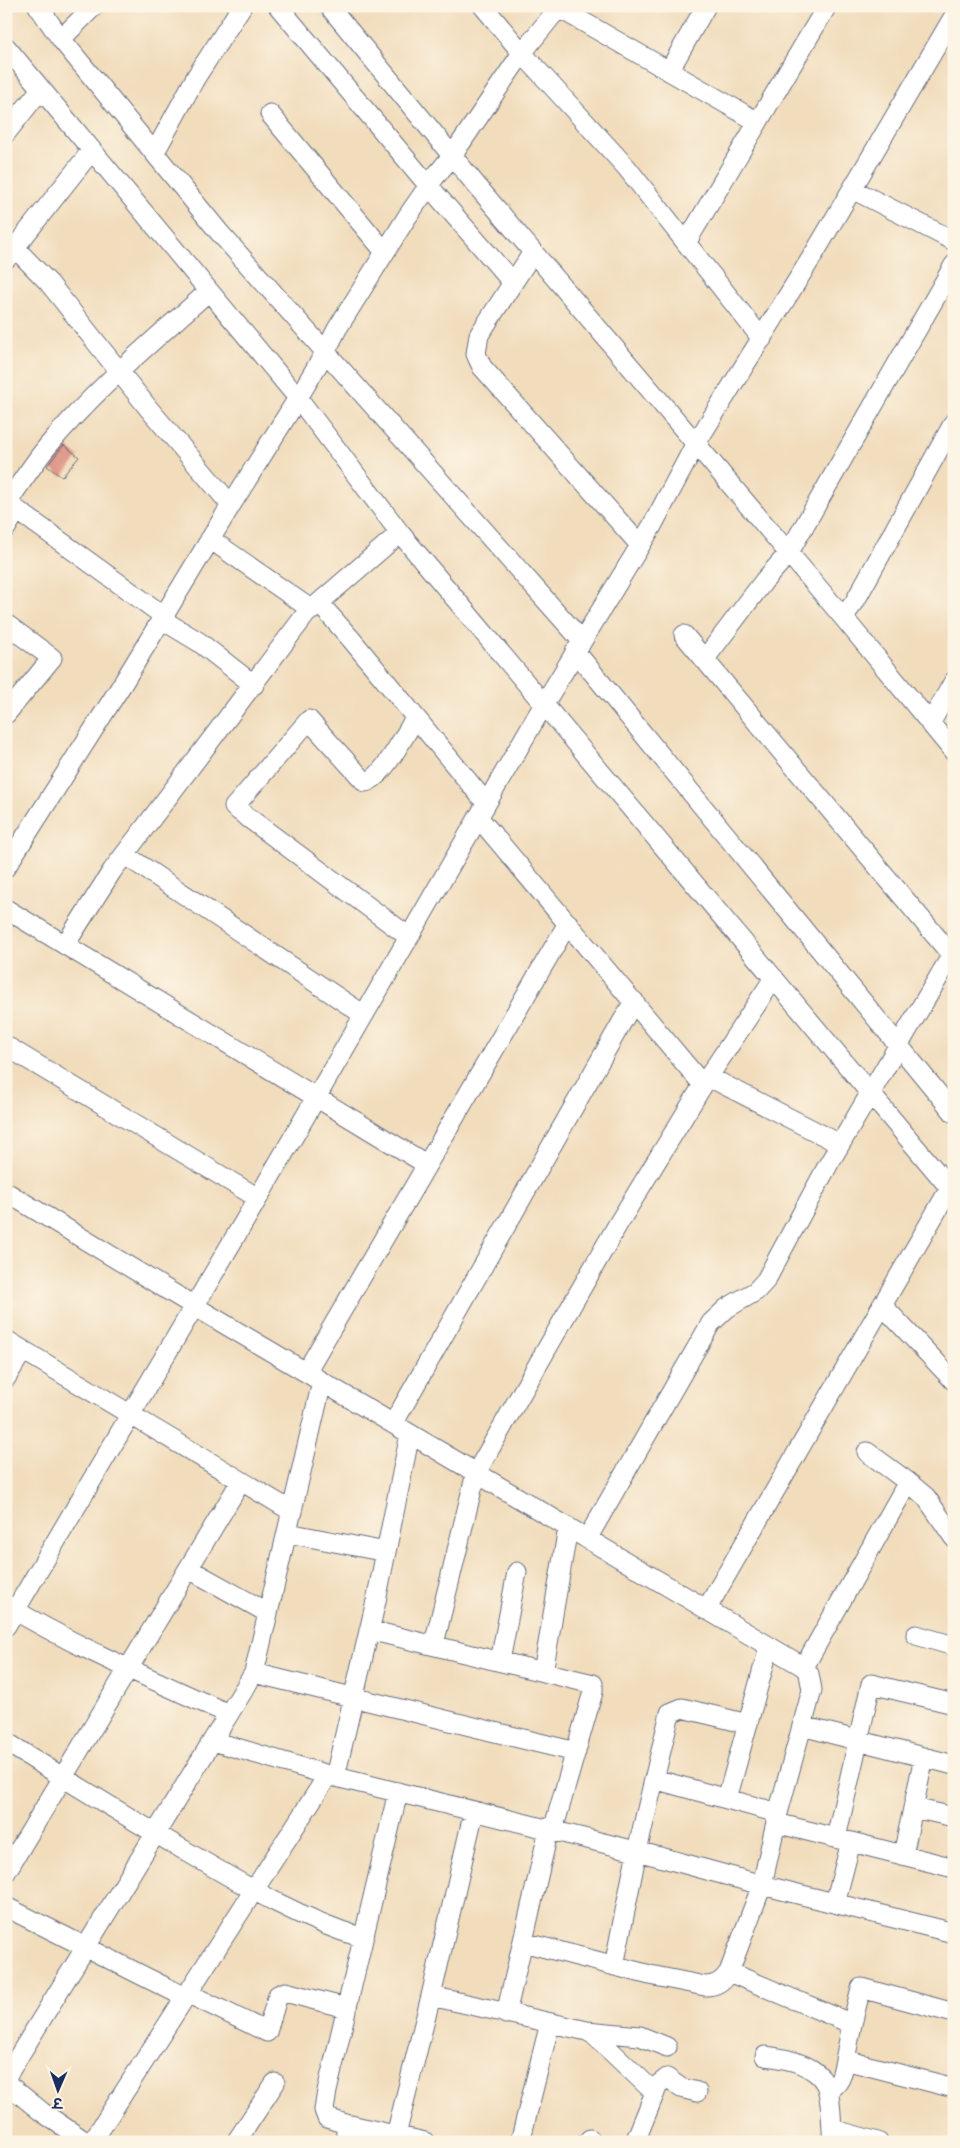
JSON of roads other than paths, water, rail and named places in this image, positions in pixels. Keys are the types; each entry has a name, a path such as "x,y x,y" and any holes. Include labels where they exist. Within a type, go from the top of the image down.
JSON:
{"street":[{"path":"38,6 61,39 220,232 326,351 579,646 897,1046 954,1113"},
{"path":"61,39 94,6"},
{"path":"155,152 196,77 242,6"},
{"path":"278,6 513,283"},
{"path":"329,6 452,156 695,445 843,617 954,752"},
{"path":"483,6 627,168 762,338"},
{"path":"669,71 706,6"},
{"path":"686,243 827,6"},
{"path":"7,864 163,618 230,505 298,398 337,329 428,185 452,156 522,52 559,7 758,122"},
{"path":"229,1714 30,1620 9,1614 130,1415 258,1198 544,704 640,545 695,445 762,338 954,16"},
{"path":"6,47 298,398 400,533 952,1190 882,1305 706,1610"},
{"path":"6,132 41,89"},
{"path":"270,114 385,252"},
{"path":"92,150 11,254 49,283 230,505"},
{"path":"852,188 954,241"},
{"path":"533,252 479,335 476,354 482,367 640,545"},
{"path":"704,660 764,581 788,554 954,265"},
{"path":"6,528 10,505 46,448 119,371 209,291"},
{"path":"843,617 858,595 954,422"},
{"path":"10,505 163,618 199,642 254,685"},
{"path":"65,945 125,855 306,614 400,533"},
{"path":"210,539 316,607 351,639 415,718 568,923 634,1001 706,1081 840,1144"},
{"path":"6,624 52,658 6,714"},
{"path":"587,1539 711,1323 726,1308 756,1291 766,1280 840,1144 953,955 684,636"},
{"path":"930,724 954,681"},
{"path":"409,937 234,807 309,720 364,782 370,782 380,774 415,718"},
{"path":"125,855 364,1015"},
{"path":"6,909 426,1164"},
{"path":"306,1372 568,923"},
{"path":"434,1644 476,1473 618,1224 706,1081 774,978"},
{"path":"393,1424 634,1001"},
{"path":"6,1046 258,1198"},
{"path":"6,1192 194,1306 706,1610 770,1646 804,1667 810,1674 812,1690 777,1818 762,1885 729,1972 723,1981 714,1986 705,1986 614,1966 523,1942"},
{"path":"882,1305 954,1381"},
{"path":"6,1340 293,1512"},
{"path":"6,1378 23,1350"},
{"path":"6,2077 254,1673 322,1382"},
{"path":"92,2142 252,1890 332,1776 369,1630 410,1434"},
{"path":"868,1452 926,1497 954,1538"},
{"path":"6,1872 241,1481"},
{"path":"804,1667 908,1482"},
{"path":"542,1672 568,1528"},
{"path":"288,1534 386,1552"},
{"path":"189,1569 268,1613"},
{"path":"500,1661 517,1572"},
{"path":"369,1630 434,1644 592,1684 592,1692 576,1752 551,1830 506,2014"},
{"path":"916,1635 954,1646"},
{"path":"727,1798 770,1646"},
{"path":"254,1673 576,1752"},
{"path":"835,1903 858,1740 871,1684 954,1704"},
{"path":"614,1966 637,1851 670,1712 682,1708 748,1724"},
{"path":"802,1726 954,1765"},
{"path":"213,1741 332,1776 637,1851 762,1885 954,1933"},
{"path":"6,1742 252,1890 314,1921 363,1938"},
{"path":"903,1855 924,1757"},
{"path":"654,1780 727,1798 777,1818 843,1840 954,1868"},
{"path":"398,1792 346,2008 324,2110 327,2118 346,2133 396,2135 425,2142"},
{"path":"913,1808 954,1817"},
{"path":"396,2135 474,1811"},
{"path":"6,1907 186,1995 267,2032 278,1995 285,1992 346,2008"},
{"path":"729,1972 852,2024"},
{"path":"828,2091 837,2085 842,2078 861,1988 954,2013"},
{"path":"431,1996 587,2031 640,2036 667,2047"},
{"path":"520,2142 550,2023"},
{"path":"587,2031 594,2035 655,2093"},
{"path":"765,2056 778,2057 804,2065 825,2082 828,2091 832,2136 878,2142"},
{"path":"845,2060 954,2088"},
{"path":"635,2142 658,2085 667,2078 681,2088 697,2092"},
{"path":"6,2083 42,2112 86,2142"},
{"path":"236,2142 275,2083"}]}
